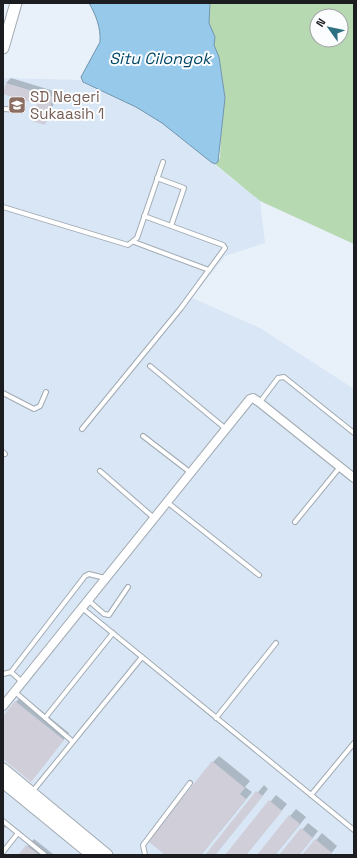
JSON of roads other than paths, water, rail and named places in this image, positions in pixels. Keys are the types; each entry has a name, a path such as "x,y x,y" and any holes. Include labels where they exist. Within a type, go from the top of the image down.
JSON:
{"street":[{"path":"3,48 16,3"},
{"path":"3,706 21,681 192,473 250,399 253,398 260,402 354,478"},
{"path":"3,769 32,792 92,855"},
{"path":"3,782 72,833 107,855"}],"lane":[{"path":"3,109 21,110"},
{"path":"3,207 128,245 134,242 137,238 163,162"},
{"path":"157,178 184,188 171,226"},
{"path":"82,429 181,308 224,250 224,246 144,216"},
{"path":"134,242 210,270"},
{"path":"150,366 227,429"},
{"path":"260,402 278,378 284,377 354,433"},
{"path":"3,393 34,409 40,406 46,392"},
{"path":"143,436 192,473"},
{"path":"295,522 340,467"},
{"path":"100,471 154,518"},
{"path":"167,502 260,575"},
{"path":"3,674 11,672 85,576 89,574 105,578"},
{"path":"87,600 104,614 109,614 128,587"},
{"path":"81,607 354,830"},
{"path":"45,718 113,633"},
{"path":"216,718 276,643"},
{"path":"32,792 72,740 142,657"},
{"path":"11,672 21,681"},
{"path":"14,691 72,740"},
{"path":"311,795 354,743"},
{"path":"145,855 142,850 143,845 190,783"},
{"path":"3,821 45,855"},
{"path":"3,852 18,834"}],"water":[{"name":"Situ Cilongok","path":"89,3 210,3 209,23 215,37 214,45 219,57 225,98 218,162 215,164 211,162 162,123 136,107 83,82 81,77 100,42 98,22"}],"place":[{"name":"SD Negeri Sukaasih 1","path":"17,105"}]}
